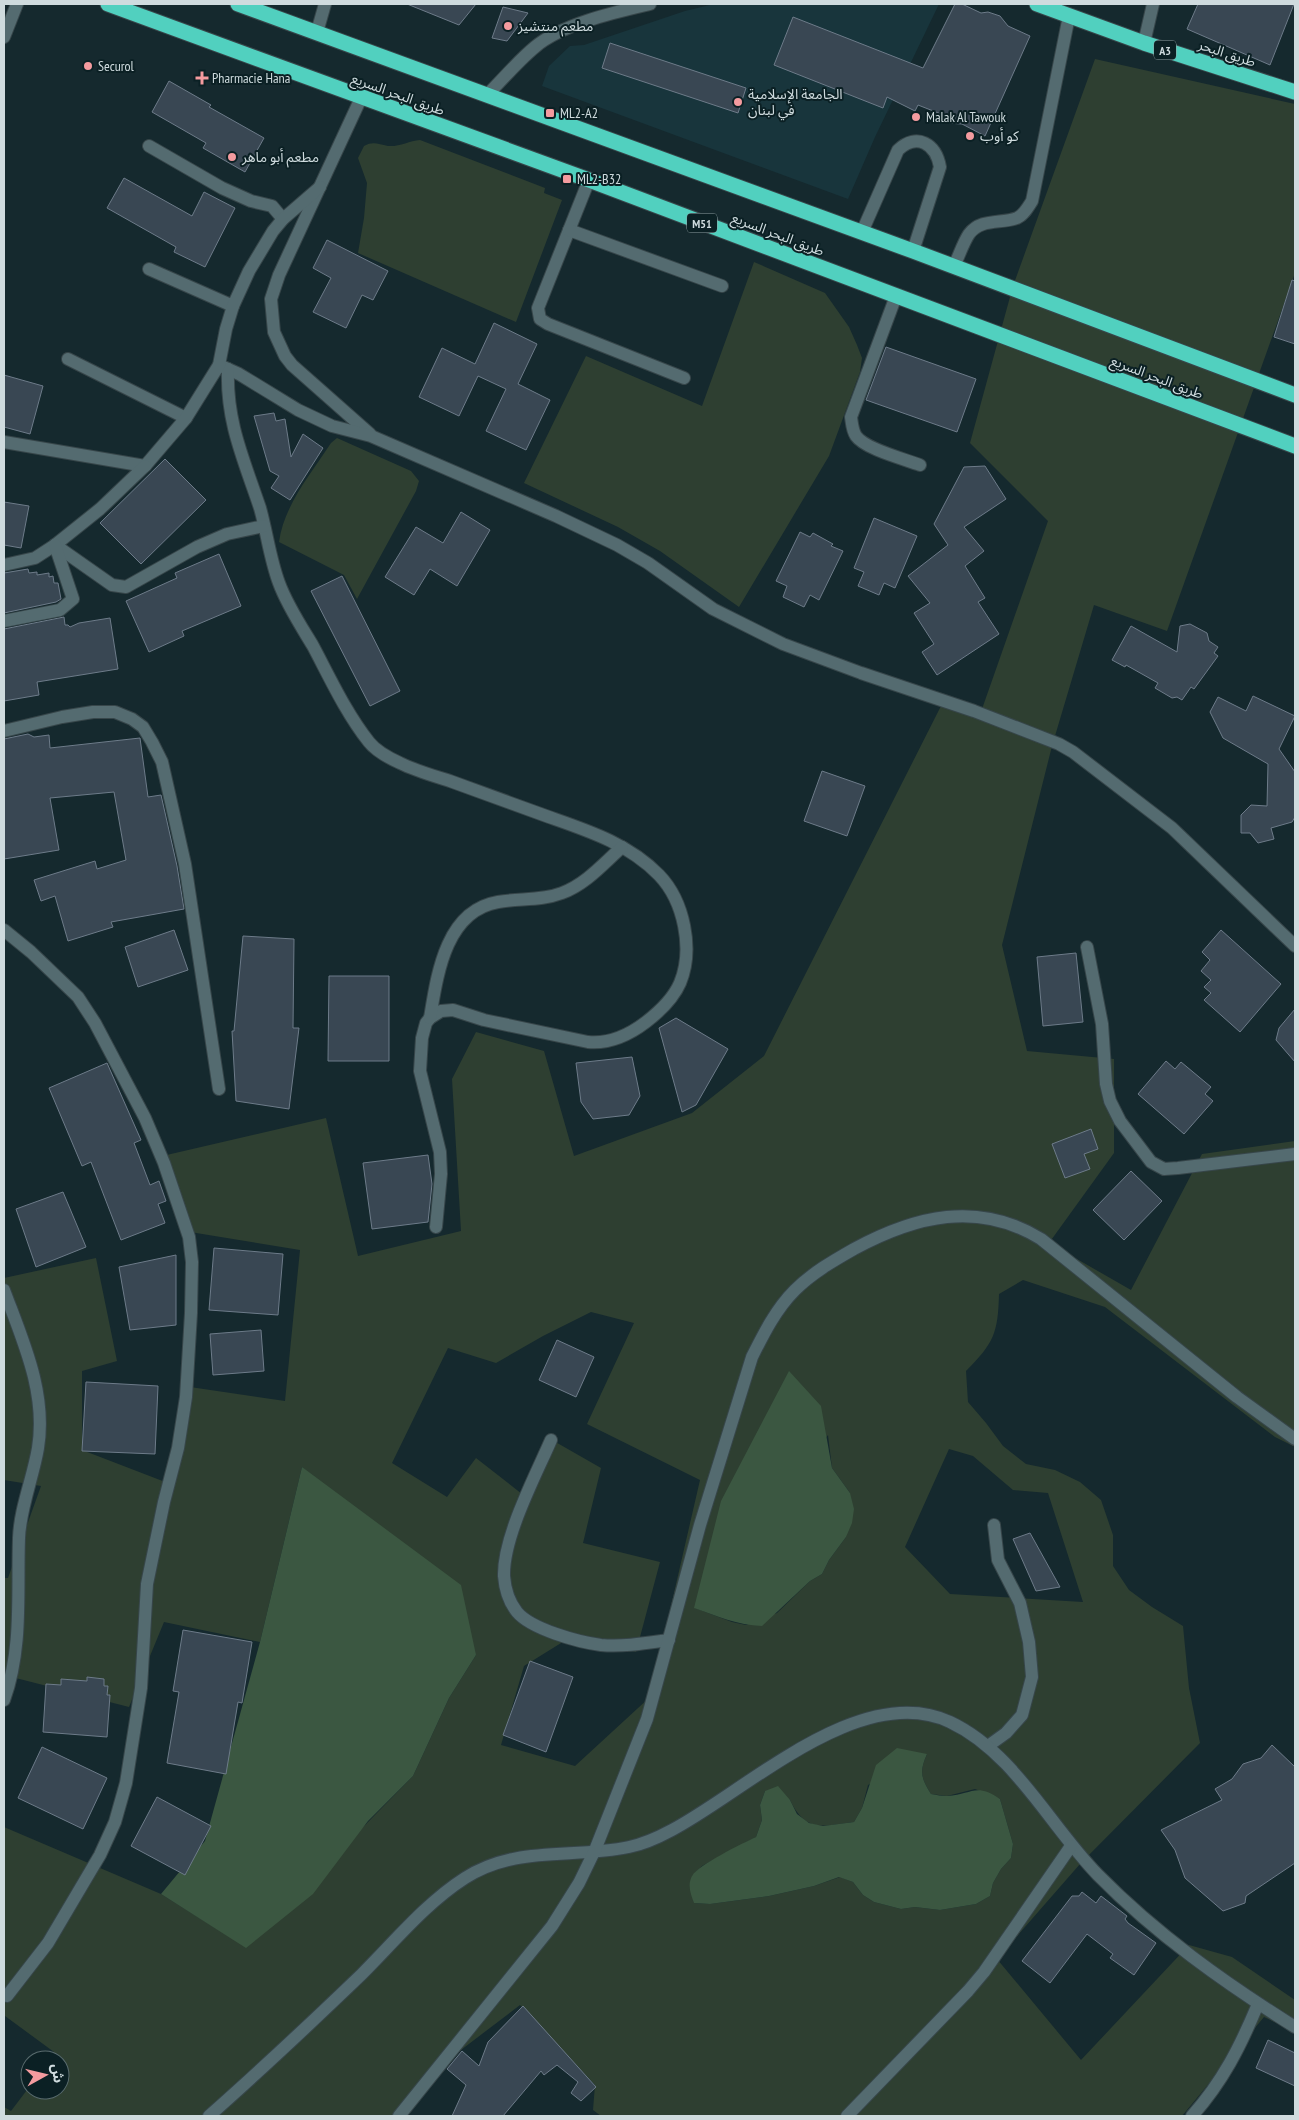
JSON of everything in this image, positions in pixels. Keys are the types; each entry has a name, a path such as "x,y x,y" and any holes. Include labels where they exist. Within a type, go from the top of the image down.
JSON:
{"highway":[{"name":"طريق البحر السريع","path":"108,4 589,180 1295,446"},
{"path":"238,4 254,6 317,32 954,266 1295,395"},
{"name":"طريق البحر","path":"1037,4 1144,43 1294,87"}],"street":[{"path":"4,37 17,4"},
{"path":"317,32 325,4"},
{"path":"488,94 536,46 604,9 650,4"},
{"path":"1144,43 1153,4"},
{"path":"954,266 969,234 977,227 986,222 1017,218 1032,201 1069,16"},
{"path":"361,98 275,288 271,307 273,325 285,356 292,365 372,436"},
{"path":"862,232 898,150 906,143 917,140 934,149 940,168 913,251"},
{"path":"149,146 222,188 251,201 272,206 283,219"},
{"path":"589,180 538,308 540,319 548,324 684,378"},
{"path":"320,187 283,219 273,231 249,271 233,306 226,329 224,367 231,415 239,449 264,526 273,566 280,586 338,695 370,743 400,764 600,835 622,847 658,874 669,887 678,903 686,944 680,982 671,998 660,1010 632,1032 604,1042 595,1043 484,1020 453,1010 441,1011 430,1018 426,1023 422,1038 420,1072 440,1152 441,1174 436,1227"},
{"path":"569,230 722,286"},
{"path":"149,269 233,306"},
{"path":"896,296 851,417 852,427 856,436 864,444 920,465"},
{"path":"68,360 186,418"},
{"path":"224,367 316,419 332,426 372,436 556,516 617,545 648,563 713,609 783,644 861,673 974,711 1059,744 1073,752 1172,828 1295,946"},
{"path":"4,565 35,558 55,545 100,509 145,466 186,418 224,367"},
{"path":"4,442 145,466"},
{"path":"55,545 112,585 120,587 139,580 204,544 227,534 264,526"},
{"path":"4,622 60,610 73,600 55,545"},
{"path":"4,731 62,717 93,712 115,712 124,715 143,727 162,762 185,864 219,1089"},
{"path":"430,1018 443,955 457,929 467,916 484,904 498,901 545,898 566,892 580,884 622,847"},
{"path":"4,930 31,952 78,997 95,1023 145,1118 164,1163 189,1237 192,1262 186,1397 178,1448 164,1502 147,1584 141,1688 126,1783 116,1822 100,1855 48,1943 7,1996"},
{"path":"1086,946 1102,1024 1107,1092 1120,1122 1151,1162 1164,1168 1178,1168 1295,1154"},
{"path":"399,2116 552,1926 579,1883 595,1850 647,1719 725,1440 752,1357 779,1309 808,1278 849,1252 902,1227 926,1220 950,1216 972,1216 1006,1222 1026,1230 1041,1239 1237,1397 1295,1439"},
{"path":"4,1290 26,1348 39,1404 38,1446 19,1535 18,1629 14,1667 4,1700"},
{"path":"550,1440 508,1549 504,1576 507,1595 517,1612 531,1623 567,1637 607,1645 669,1640"},
{"path":"988,1746 1006,1733 1022,1715 1032,1677 1029,1642 1020,1603 998,1560 994,1525"},
{"path":"209,2116 362,1974 424,1912 461,1880 482,1867 526,1855 632,1847 671,1831 803,1746 826,1734 869,1718 900,1713 928,1715 954,1724 988,1746 1014,1773 1071,1846 1125,1902 1154,1927 1258,2004 1295,2027"},
{"path":"848,2116 984,1972 1071,1846"},
{"path":"1192,2116 1212,2093 1226,2072 1239,2049 1258,2004"}],"shaded area":[{"name":"الجامعة الإسلامية في لبنان","path":"714,4 939,4 875,137 848,199 542,86 549,66 570,46 584,45 685,11"}],"green space":[{"path":"1095,59 1295,104 1295,273 1167,631 1094,605 1052,746 1002,945 1027,1051 1114,1059 1114,1153 1049,1243 1131,1290 1202,1154 1295,1141 1295,1447 1275,1437 1105,1307 1023,1280 999,1294 996,1328 993,1337 983,1353 966,1371 968,1402 1003,1446 1026,1464 1055,1470 1080,1482 1101,1500 1113,1535 1113,1566 1129,1590 1183,1626 1189,1688 1200,1743 1080,1864 997,1959 1081,2060 1189,1945 1232,1957 1295,2000 1295,2032 1264,2017 1182,2116 601,2116 593,2110 595,2085 520,2005 461,2050 404,2116 4,2116 4,2107 11,2111 20,2099 70,2100 70,2050 51,2050 4,2017 4,1827 161,1894 246,1947 413,1776 449,1698 476,1655 302,1467 260,1642 164,1622 129,1707 4,1675 4,1578 8,1578 41,1486 4,1480 4,1278 96,1258 117,1361 82,1371 82,1450 173,1485 190,1387 285,1401 300,1250 184,1231 158,1157 326,1118 358,1256 461,1231 452,1079 476,1032 544,1051 574,1156 692,1113 764,1056 942,704 982,709 1048,521 970,443 1013,286","holes":["591,1312 634,1323 587,1424 700,1480 650,1697 575,1766 501,1745 524,1666 574,1635 636,1652 660,1562 583,1543 601,1468 552,1440 522,1494 476,1458 447,1497 392,1463 448,1348 496,1363 543,1336","828,1435 832,1468 850,1493 846,1537 829,1560 822,1574 810,1581 777,1613 746,1625 732,1622 695,1608","949,1449 973,1456 1013,1490 1048,1493 1083,1602 950,1594 905,1547","927,1754 922,1775 931,1794 947,1796 975,1789 1000,1799 1013,1844 1011,1858 1001,1869 993,1883 990,1896 976,1904 940,1910 915,1907 901,1909 874,1902 863,1895 853,1882 840,1877 814,1886 769,1896 710,1904 694,1903 692,1876 702,1866 756,1837 762,1820 760,1805 765,1791 790,1800 796,1811 809,1823 833,1825 854,1822 862,1808 868,1785"]},
{"path":"420,140 545,188 544,193 562,200 516,322 358,253 367,183 358,158 364,146 373,143 392,146"},
{"path":"754,262 825,293 849,327 862,358 860,372 829,456 739,607 660,551 618,527 524,483 586,356 702,406"},
{"path":"337,438 411,471 419,481 416,491 357,599 344,575 279,542 286,515 292,503 331,443"},
{"path":"789,1371 821,1406 832,1468 850,1493 854,1509 852,1523 846,1537 829,1560 822,1574 810,1581 762,1626 744,1624 694,1608 721,1501"},
{"path":"302,1467 461,1585 476,1655 449,1698 413,1776 368,1821 313,1894 246,1948 161,1894 205,1841 260,1642"},
{"path":"897,1748 927,1754 922,1775 931,1794 947,1796 979,1790 1000,1799 1013,1844 1011,1858 1001,1869 993,1883 990,1896 976,1904 940,1910 915,1907 901,1909 874,1902 863,1895 853,1882 839,1877 814,1886 769,1896 710,1904 694,1903 690,1883 696,1871 721,1855 756,1837 762,1820 760,1805 765,1791 778,1786 790,1800 797,1814 809,1823 823,1826 854,1822 862,1808 876,1765"}],"building":[{"path":"407,4 476,4 459,25"},
{"path":"955,4 962,4 981,13 988,12 1000,16 1008,26 1030,36 985,136 962,124 947,123 941,114 918,105 915,111 887,97 883,108 774,65 793,17 923,68"},
{"path":"1198,4 1294,4 1270,65 1187,29"},
{"name":"مطعم منتشيز","path":"503,7 528,13 507,41 492,38"},
{"path":"610,43 746,88 738,113 602,68"},
{"path":"169,81 211,105 209,107 264,138 245,172 203,148 206,143 152,112"},
{"path":"124,178 192,216 204,192 235,208 205,267 174,252 176,247 107,208"},
{"path":"327,240 388,271 373,300 362,295 346,328 313,312 331,278 313,268"},
{"path":"1292,280 1295,281 1295,344 1274,337"},
{"path":"494,323 537,344 518,384 550,400 526,450 486,431 506,389 478,376 459,416 419,397 442,348 475,364"},
{"path":"886,347 976,379 957,432 866,400"},
{"path":"4,375 43,386 30,434 4,427"},
{"path":"274,413 276,421 285,419 291,457 303,434 323,448 290,500 271,488 279,476 270,471 254,416"},
{"path":"165,459 206,500 141,564 100,523"},
{"path":"985,466 1006,499 964,527 984,551 965,566 985,598 978,602 999,634 937,675 922,652 934,644 914,613 930,603 908,576 948,545 934,524 964,467"},
{"path":"4,502 29,506 21,548 4,545"},
{"path":"461,512 490,530 457,586 430,569 414,595 385,577 416,527 443,543"},
{"path":"874,518 917,536 895,588 884,583 879,595 858,586 864,572 854,568"},
{"path":"800,532 810,537 813,533 833,544 831,546 843,551 819,600 810,595 804,607 783,597 787,586 776,581"},
{"path":"219,554 241,606 182,631 184,636 149,652 126,601 177,578 175,573"},
{"path":"28,569 29,573 37,572 37,575 49,573 49,577 53,576 54,583 58,583 61,599 56,602 4,613 4,573"},
{"path":"342,576 400,691 370,706 311,591"},
{"path":"64,617 65,625 70,627 79,623 110,618 118,669 37,682 39,695 4,701 4,629"},
{"path":"1190,624 1207,633 1209,641 1218,647 1214,653 1218,656 1194,689 1191,687 1182,700 1177,697 1172,698 1155,688 1158,683 1126,665 1125,667 1112,660 1131,626 1177,652 1180,626"},
{"path":"1253,696 1295,716 1279,749 1295,772 1295,817 1292,822 1271,828 1274,839 1258,843 1250,833 1241,833 1241,815 1251,805 1267,806 1268,764 1223,738 1210,712 1218,697 1246,711"},
{"path":"28,734 34,737 49,735 50,748 140,738 148,797 161,795 177,866 184,909 111,922 113,927 68,941 55,896 41,901 34,880 95,861 97,869 126,860 114,792 50,798 59,850 4,859 4,739"},
{"path":"822,771 865,786 847,836 804,821"},
{"path":"174,930 188,970 138,987 125,947"},
{"path":"1221,930 1281,984 1240,1032 1204,1000 1211,993 1204,987 1211,980 1201,971 1210,960 1202,952"},
{"path":"243,936 294,939 293,1028 299,1028 289,1109 236,1101 232,1031 234,1031"},
{"path":"1076,953 1083,1022 1043,1026 1037,957"},
{"path":"329,976 389,976 389,1061 328,1061"},
{"path":"1295,1009 1295,1062 1276,1040 1279,1028"},
{"path":"676,1018 728,1049 696,1105 682,1112 659,1028"},
{"path":"632,1057 640,1096 629,1115 593,1119 581,1102 576,1063"},
{"path":"1166,1061 1175,1069 1181,1062 1211,1087 1205,1094 1213,1101 1184,1134 1138,1094"},
{"path":"107,1063 141,1140 134,1143 150,1185 159,1181 166,1201 158,1204 165,1223 121,1240 91,1162 82,1166 49,1088"},
{"path":"1091,1129 1098,1149 1084,1154 1090,1169 1065,1178 1052,1144"},
{"path":"428,1155 432,1184 428,1222 372,1229 363,1163"},
{"path":"1131,1171 1162,1201 1124,1240 1093,1210"},
{"path":"63,1192 86,1247 36,1267 16,1209"},
{"path":"214,1248 283,1254 278,1315 209,1310"},
{"path":"176,1255 176,1325 130,1330 119,1267"},
{"path":"261,1330 264,1371 213,1375 210,1334"},
{"path":"557,1340 594,1357 576,1397 539,1380"},
{"path":"86,1382 158,1386 155,1454 82,1451"},
{"path":"1030,1533 1060,1587 1036,1591 1013,1539"},
{"path":"183,1630 252,1642 242,1703 238,1702 226,1774 167,1763 179,1692 173,1691"},
{"path":"530,1661 573,1677 546,1752 503,1735"},
{"path":"87,1677 104,1679 104,1686 108,1686 107,1695 110,1695 107,1737 43,1732 46,1684 61,1685 61,1679 87,1681"},
{"path":"1272,1745 1295,1767 1295,1863 1246,1896 1245,1903 1223,1911 1185,1878 1175,1850 1161,1830 1222,1800 1215,1789 1232,1779 1243,1764 1261,1758"},
{"path":"42,1747 107,1778 83,1829 18,1798"},
{"path":"157,1797 211,1826 185,1875 131,1846"},
{"path":"1082,1892 1096,1903 1101,1896 1127,1916 1125,1919 1128,1923 1156,1943 1134,1975 1110,1958 1113,1954 1087,1934 1050,1983 1022,1961 1072,1896 1079,1896"},
{"path":"523,2006 596,2087 581,2101 571,2093 578,2082 557,2065 544,2075 541,2071 503,2116 452,2116 466,2085 447,2069 462,2051 479,2066 488,2042"},
{"path":"1268,2040 1295,2053 1295,2086 1256,2068"}],"place":[{"name":"مطعم منتشيز","path":"508,26"},
{"name":"Securol","path":"88,66"},
{"name":"Pharmacie Hana","path":"202,78"},
{"name":"الجامعة الإسلامية في لبنان","path":"738,102"},
{"name":"ML2-A2","path":"550,113"},
{"name":"Malak Al Tawouk","path":"916,117"},
{"name":"كو أوب","path":"970,136"},
{"name":"مطعم أبو ماهر","path":"232,157"},
{"name":"ML2-B32","path":"567,179"}]}
